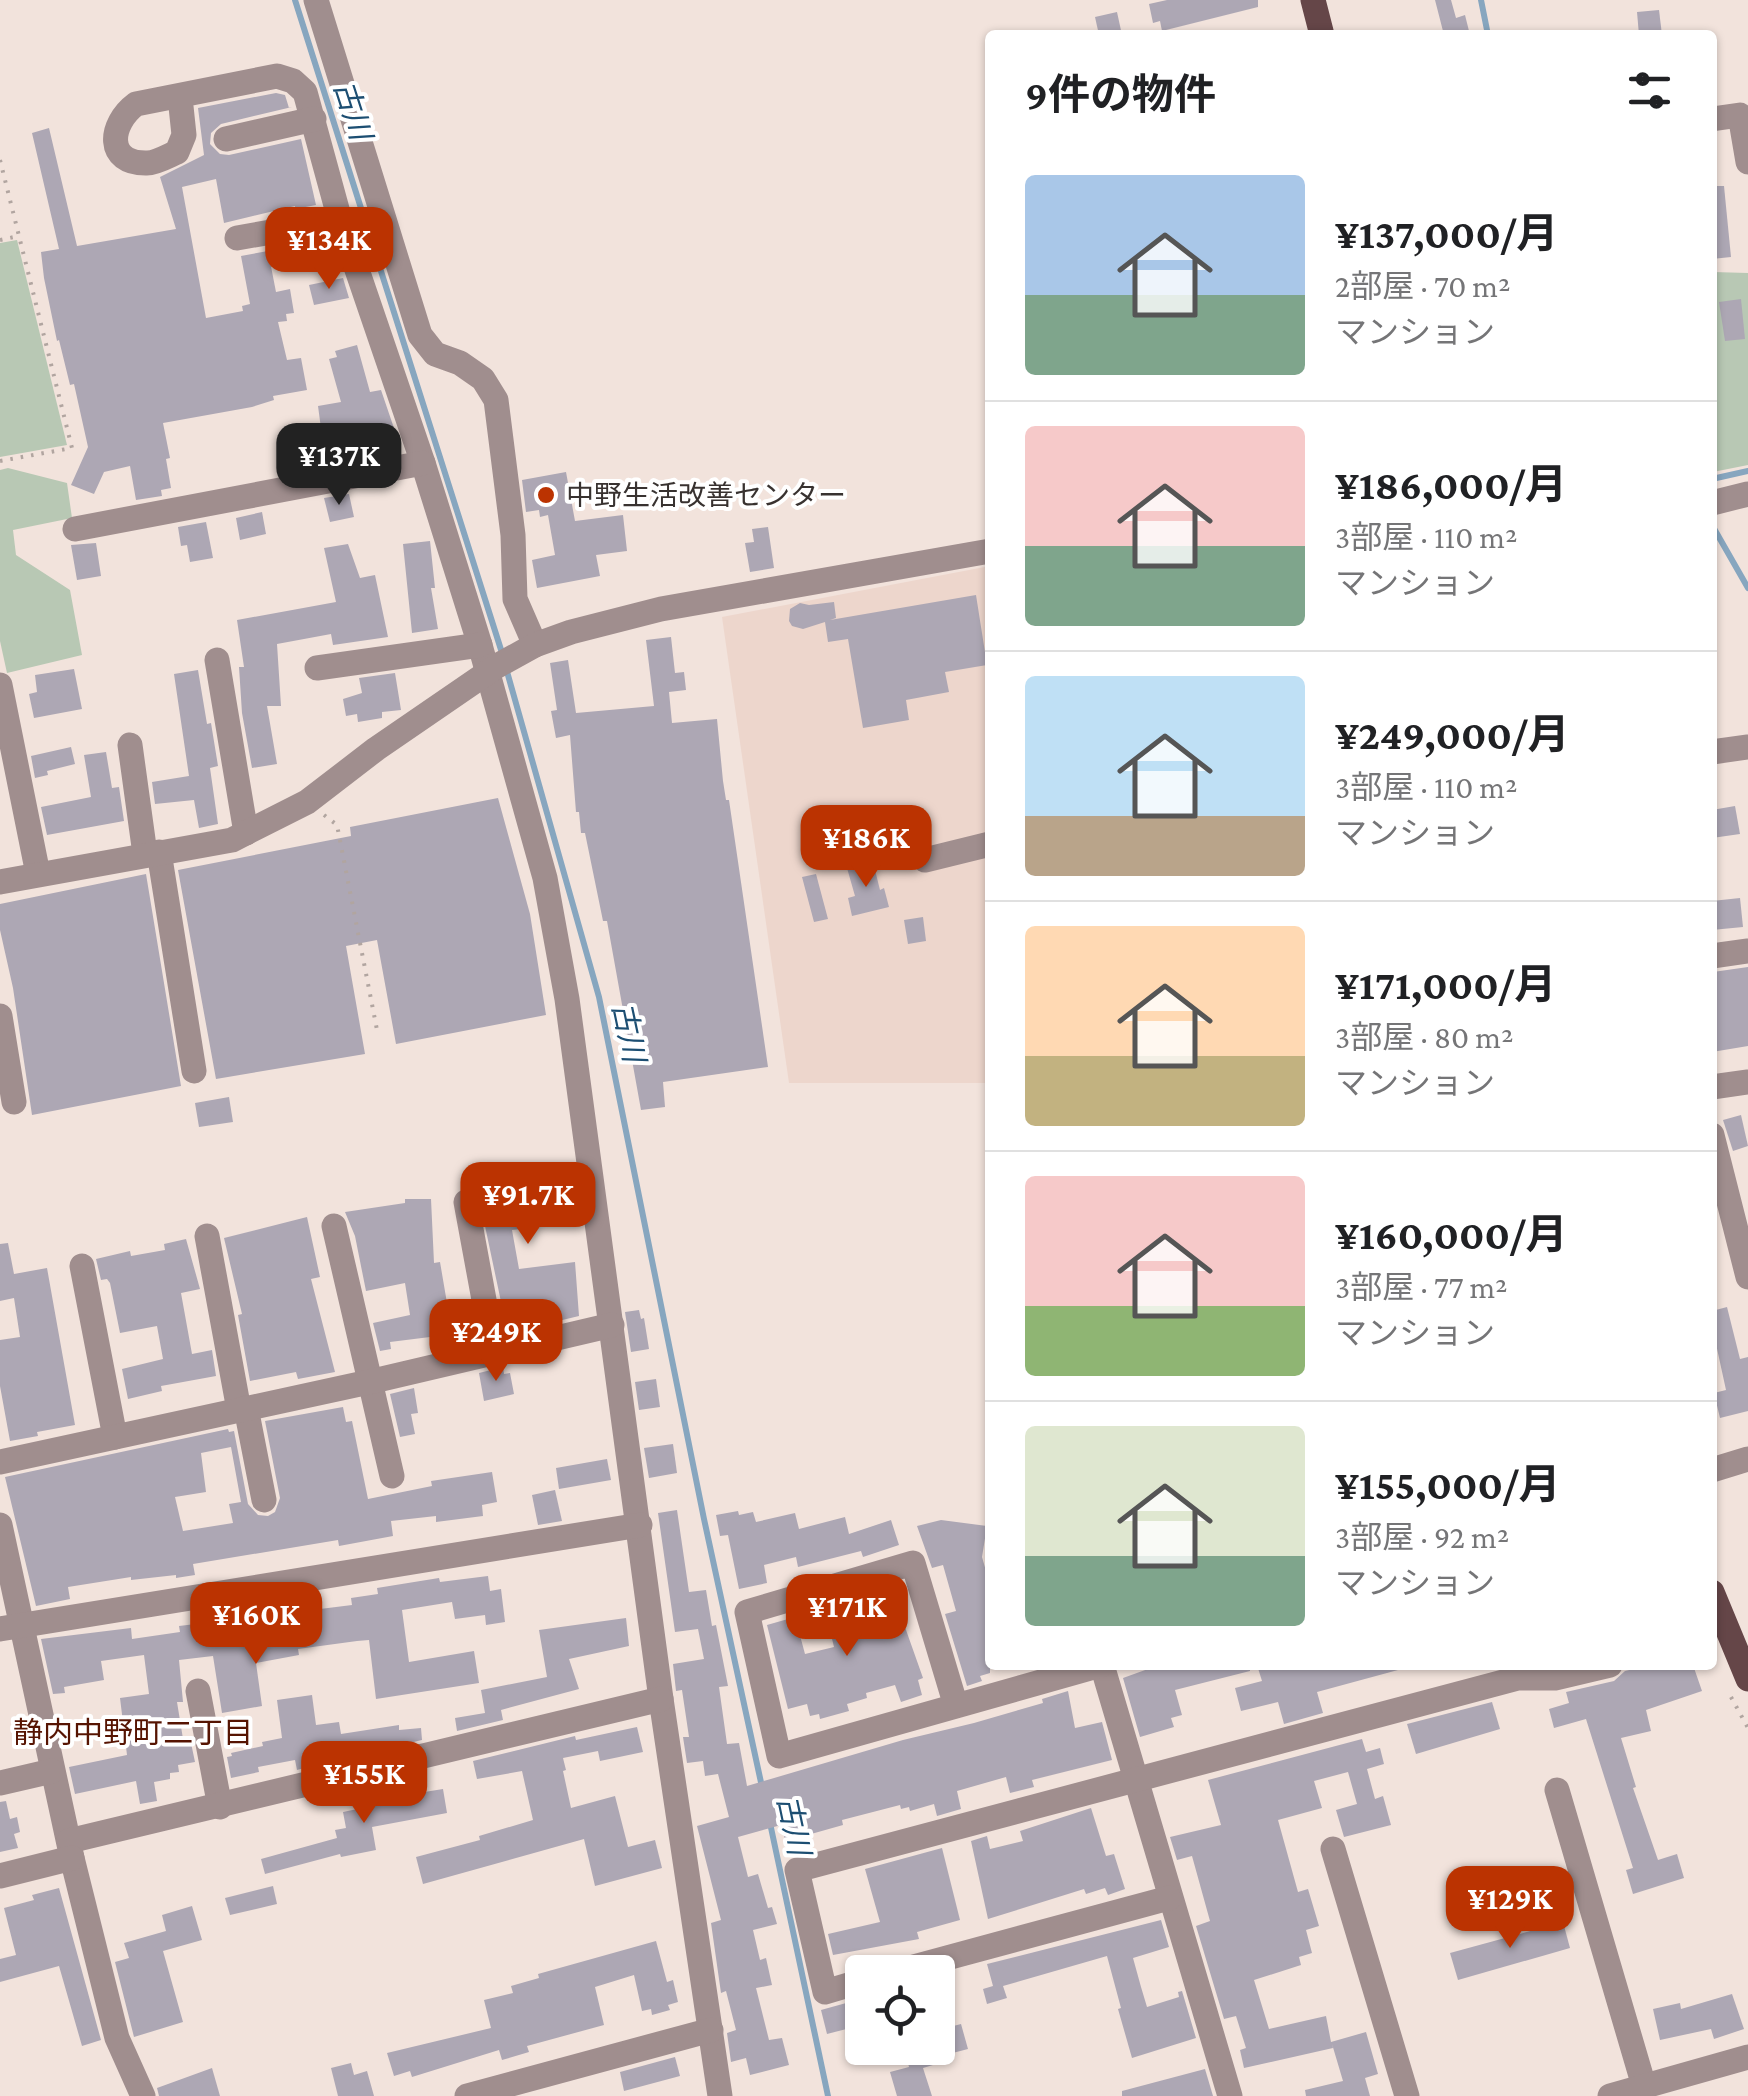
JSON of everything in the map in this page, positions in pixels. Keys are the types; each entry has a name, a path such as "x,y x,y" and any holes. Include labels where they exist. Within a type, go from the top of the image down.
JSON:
{"main road":[{"path":"1313,0 1321,30"},
{"path":"1720,1638 1748,1679"}],"street":[{"path":"316,0 420,335 435,354 460,363 483,380 496,400 512,534 515,599 524,651"},
{"path":"180,97 277,76 293,81 305,92 340,220 424,463 480,645 545,878 567,999 661,1698 720,2096"},
{"path":"1717,117 1740,114 1748,162"},
{"path":"226,139 314,119"},
{"path":"237,238 340,220"},
{"path":"75,529 424,463"},
{"path":"1717,501 1748,494"},
{"path":"0,882 232,840 246,834 306,802 376,749 524,651 660,610 985,552"},
{"path":"318,668 480,645"},
{"path":"217,660 246,834"},
{"path":"0,685 38,874"},
{"path":"130,744 194,1071"},
{"path":"1717,751 1748,746"},
{"path":"925,860 985,845"},
{"path":"1717,955 1748,951"},
{"path":"0,1016 14,1102"},
{"path":"1717,1086 1748,1082"},
{"path":"1717,1150 1742,1226 1748,1277"},
{"path":"466,1202 494,1354"},
{"path":"334,1226 392,1476"},
{"path":"207,1236 264,1500"},
{"path":"82,1266 115,1437"},
{"path":"0,1462 612,1325"},
{"path":"1717,1469 1748,1460"},
{"path":"0,1525 11,1628 52,1771 117,2038 143,2096"},
{"path":"11,1628 640,1525"},
{"path":"956,1706 913,1563 747,1612 779,1756 1084,1670"},
{"path":"1103,1670 1168,1898 1230,2096"},
{"path":"845,1987 825,1992 797,1870 1518,1678 1555,1678 1589,1670"},
{"path":"198,1691 220,1806"},
{"path":"0,1876 70,1850 220,1806 661,1698"},
{"path":"0,1783 52,1771"},
{"path":"1558,1790 1644,2086"},
{"path":"1333,1849 1407,2096"},
{"path":"955,1956 1168,1898"},
{"path":"467,2096 710,2030"},
{"path":"1610,2096 1748,2057"}],"path":[{"path":"0,160 72,448 0,461"},
{"path":"0,240 19,236"},
{"path":"306,802 337,825 378,1035"}],"shaded area":[{"path":"985,567 985,1083 789,1083 722,617"}],"green space":[{"path":"17,240 67,445 0,457 0,243"},
{"path":"1717,272 1748,273 1748,465 1717,471"},
{"path":"8,468 67,483 72,518 13,530 16,555 70,590 82,655 7,673 0,641 0,470"}],"building":[{"path":"1167,0 1258,0 1258,7 1166,30 1162,30 1160,21 1153,23 1149,4"},
{"path":"1435,0 1451,0 1456,18 1465,15 1469,30 1443,30"},
{"path":"1659,10 1661,30 1639,30 1637,12"},
{"path":"1117,12 1121,30 1098,30 1095,17"},
{"path":"276,93 285,95 289,108 221,124 211,133 210,144 220,154 229,155 301,139 316,205 295,206 224,223 216,179 182,187 206,318 243,311 242,306 250,304 241,256 268,251 276,292 290,289 294,313 286,314 287,321 278,322 287,360 301,358 307,390 273,396 274,400 252,407 163,423 171,488 161,490 162,496 136,500 130,466 104,472 94,494 71,485 88,447 74,384 70,385 57,341 44,278 41,252 59,249 32,133 49,128 77,246 176,229 160,177 204,155 198,108"},
{"path":"1717,186 1724,186 1731,257 1717,258"},
{"path":"343,278 349,298 314,305 309,285"},
{"path":"1741,299 1745,339 1725,341 1719,302"},
{"path":"357,345 370,392 381,390 397,437 389,438 389,444 366,447 364,437 336,441 335,434 322,436 318,406 341,402 329,359 337,357 335,351"},
{"path":"566,472 575,521 623,515 627,551 596,555 600,576 537,588 532,560 555,555 548,515 540,517 539,510 526,512 522,480"},
{"path":"349,494 354,517 330,522 324,498"},
{"path":"262,512 266,534 240,540 236,518"},
{"path":"206,522 213,558 190,562 187,545 181,546 178,527"},
{"path":"768,527 774,568 750,572 745,543 754,542 752,529"},
{"path":"430,541 435,588 431,588 438,629 412,633 403,544"},
{"path":"96,543 101,576 77,580 71,545"},
{"path":"348,544 360,578 375,575 388,637 333,645 331,634 277,644 281,706 267,706 277,764 252,768 242,713 239,667 244,667 237,620 336,602 324,548"},
{"path":"976,595 985,665 945,672 949,692 906,700 909,720 863,728 848,639 828,642 825,622 803,629 792,626 790,609 800,603 834,602 836,618 830,620"},
{"path":"671,637 675,673 684,672 686,690 669,692 672,723 717,719 723,781 768,1067 663,1082 665,1107 641,1110 607,921 603,921 585,833 581,833 576,812 570,735 556,738 551,711 557,710 550,663 568,660 576,713 654,706 646,640"},
{"path":"74,669 82,709 34,718 29,694 37,692 35,675"},
{"path":"198,670 218,766 210,768 218,824 199,828 194,800 155,804 152,782 189,776 174,674"},
{"path":"395,673 401,710 382,712 382,718 358,722 357,714 346,716 343,699 362,693 359,678"},
{"path":"71,747 75,764 35,778 31,756"},
{"path":"106,752 112,788 119,787 124,821 47,835 41,807 91,797 84,755"},
{"path":"498,798 530,914 546,1015 396,1044 377,940 346,946 365,1054 216,1079 178,870 351,836 350,827"},
{"path":"1735,806 1740,834 1717,837 1717,809"},
{"path":"873,862 889,907 852,916 848,898 855,896 847,868"},
{"path":"146,874 181,1086 32,1115 0,930 0,904"},
{"path":"816,874 828,919 814,922 802,877"},
{"path":"1740,898 1743,927 1717,930 1717,900"},
{"path":"923,917 926,941 908,944 904,920"},
{"path":"1748,967 1748,1046 1717,1051 1717,971"},
{"path":"229,1097 233,1122 199,1127 195,1103"},
{"path":"1741,1115 1748,1146 1733,1151 1723,1120"},
{"path":"559,1176 567,1224 512,1230 519,1269 575,1262 579,1316 554,1322 551,1308 504,1316 477,1188"},
{"path":"405,1199 431,1199 434,1263 440,1262 458,1339 431,1345 430,1337 390,1342 391,1349 380,1351 373,1323 410,1315 405,1283 366,1291 355,1236 345,1212 405,1203"},
{"path":"307,1217 320,1277 311,1279 335,1372 298,1379 296,1372 250,1381 238,1315 242,1314 224,1238"},
{"path":"186,1239 200,1289 181,1293 192,1354 212,1350 216,1376 161,1386 162,1391 128,1399 122,1369 163,1359 157,1326 120,1333 110,1283 101,1280 96,1259 130,1251 131,1256 165,1250 164,1244"},
{"path":"8,1243 14,1274 47,1268 75,1425 10,1441 0,1386 0,1340 20,1337 14,1298 0,1301 0,1244"},
{"path":"1727,1307 1740,1359 1748,1357 1748,1411 1720,1418 1717,1392 1726,1390 1717,1349 1717,1310"},
{"path":"639,1310 649,1349 631,1352 625,1312"},
{"path":"503,1367 504,1374 510,1373 514,1394 484,1401 479,1373"},
{"path":"656,1379 660,1407 639,1410 635,1382"},
{"path":"414,1388 418,1413 411,1414 415,1434 400,1437 390,1394"},
{"path":"343,1407 346,1422 352,1421 368,1499 432,1486 431,1481 492,1472 497,1502 482,1505 483,1516 436,1522 436,1516 391,1521 393,1536 339,1546 338,1540 193,1564 195,1575 176,1578 131,1577 68,1587 70,1599 36,1606 5,1477 228,1429 234,1431 248,1504 258,1515 268,1516 275,1512 280,1498 265,1421","holes":["231,1447 241,1502 229,1504 233,1523 183,1531 175,1497 206,1492 201,1453"]},
{"path":"673,1444 677,1473 649,1478 644,1448"},
{"path":"607,1459 611,1480 559,1489 556,1468"},
{"path":"555,1490 562,1521 538,1525 532,1495"},
{"path":"677,1510 689,1592 706,1590 712,1626 716,1625 728,1686 719,1687 727,1744 739,1743 747,1786 1043,1703 1042,1699 1068,1691 1075,1728 1102,1722 1112,1760 1032,1780 1034,1787 1010,1793 1006,1777 957,1791 961,1809 937,1816 934,1804 910,1811 900,1805 842,1820 843,1825 804,1836 808,1850 789,1855 781,1825 738,1837 748,1877 758,1874 777,1924 753,1930 760,1960 766,1958 772,1985 756,1988 769,2040 782,2038 789,2065 750,2075 746,2058 731,2062 727,2033 736,2030 726,1991 721,1993 711,1923 721,1920 697,1826 729,1817 718,1774 705,1776 703,1761 687,1763 683,1737 689,1737 682,1690 676,1691 673,1664 704,1659 698,1629 675,1632 658,1513"},
{"path":"738,1511 739,1515 753,1512 756,1522 795,1513 799,1529 845,1517 849,1534 891,1520 899,1545 863,1557 861,1551 798,1567 796,1557 764,1565 767,1583 739,1589 728,1535 720,1536 716,1515"},
{"path":"941,1520 985,1526 985,1670 990,1673 980,1676 982,1681 967,1686 945,1614 956,1611 943,1565 932,1568 917,1526"},
{"path":"488,1576 490,1591 501,1589 505,1622 486,1625 485,1615 455,1619 452,1602 402,1610 409,1662 474,1651 479,1683 376,1699 369,1640 357,1641 298,1649 299,1655 256,1663 262,1706 222,1713 213,1656 179,1660 183,1702 177,1702 184,1745 191,1743 195,1762 178,1765 179,1772 170,1773 170,1779 154,1782 157,1801 140,1804 136,1781 75,1794 69,1767 127,1755 120,1698 149,1694 144,1655 101,1661 104,1680 64,1687 65,1693 53,1694 41,1639 131,1628 132,1639 180,1632 179,1626 212,1622 211,1617 263,1607 266,1629 305,1622 304,1611 352,1605 351,1598 378,1594 377,1588 439,1578 440,1582"},
{"path":"894,1596 923,1678 918,1680 922,1695 901,1702 895,1685 866,1693 867,1698 847,1704 849,1711 820,1719 819,1714 810,1716 807,1704 788,1709 767,1625 795,1617 805,1654 834,1647 824,1606 850,1599 852,1609"},
{"path":"626,1618 629,1646 569,1659 579,1689 501,1710 503,1720 457,1731 455,1718 485,1713 481,1690 547,1677 539,1630"},
{"path":"1145,1670 1250,1670 1175,1690 1182,1715 1171,1718 1174,1727 1140,1737 1123,1678"},
{"path":"1259,1670 1398,1670 1317,1692 1323,1713 1284,1724 1278,1702 1241,1711 1235,1688 1262,1681"},
{"path":"1695,1670 1702,1691 1646,1710 1651,1731 1621,1738 1636,1787 1633,1788 1658,1860 1677,1854 1684,1878 1633,1894 1626,1870 1633,1868 1586,1719 1554,1728 1549,1709 1569,1703 1566,1692 1614,1681 1625,1671"},
{"path":"312,1695 316,1725 339,1722 341,1734 399,1725 399,1730 421,1728 422,1740 326,1758 327,1762 297,1770 295,1760 258,1767 259,1772 231,1778 227,1757 231,1753 282,1738 277,1700"},
{"path":"1492,1702 1500,1729 1416,1754 1407,1724"},
{"path":"637,1727 643,1752 600,1761 598,1751 563,1758 563,1771 571,1808 615,1796 628,1847 655,1840 662,1868 595,1886 584,1839 423,1884 416,1857 480,1840 479,1836 533,1820 522,1771 477,1779 473,1761 575,1736 576,1740"},
{"path":"1362,1739 1366,1752 1380,1748 1384,1764 1367,1769 1375,1799 1383,1796 1391,1825 1344,1837 1336,1810 1357,1804 1348,1772 1314,1781 1322,1808 1278,1820 1298,1892 1308,1889 1319,1926 1306,1930 1312,1953 1299,1957 1301,1965 1254,1980 1269,2029 1326,2016 1331,2042 1366,2032 1378,2074 1365,2078 1370,2096 1306,2096 1305,2090 1343,2081 1332,2044 1333,2048 1244,2068 1240,2050 1246,2048 1236,2016 1224,2019 1196,1926 1210,1921 1192,1856 1177,1860 1170,1837 1221,1825 1208,1780"},
{"path":"390,1781 392,1791 405,1789 406,1795 443,1789 447,1813 372,1827 376,1850 341,1857 340,1854 265,1874 261,1859 337,1838 335,1830 346,1828 343,1812 377,1805 373,1785"},
{"path":"6,1801 10,1819 17,1817 20,1832 14,1834 18,1848 0,1852 0,1802"},
{"path":"1091,1808 1106,1856 1114,1854 1125,1889 1108,1895 1105,1888 1086,1894 1084,1889 988,1919 971,1841 987,1836 990,1849 1023,1841 1020,1831"},
{"path":"942,1848 960,1920 917,1932 919,1939 833,1955 828,1934 880,1922 865,1869"},
{"path":"273,1886 277,1904 230,1915 225,1898"},
{"path":"59,1888 101,2040 82,2046 59,1966 0,1982 0,1959 16,1955 4,1908"},
{"path":"192,1906 202,1940 163,1951 183,2022 134,2037 115,1962 129,1958 124,1943 166,1931 162,1915"},
{"path":"1161,1920 1169,1947 1133,1958 1141,1987 1147,2007 1179,1997 1178,1992 1182,1991 1196,2038 1132,2058 1107,1956 1003,1986 1007,1998 987,2004 983,1989 993,1986 987,1964"},
{"path":"1563,1922 1570,1948 1458,1980 1450,1953"},
{"path":"656,1941 667,1982 673,1980 678,2002 668,2005 670,2010 652,2015 651,2009 642,2011 634,1975 595,1987 604,2025 527,2046 529,2052 502,2060 499,2050 412,2077 410,2071 394,2076 387,2053 491,2028 484,2000 513,1993 511,1986 539,1978 538,1974"},
{"path":"1732,1994 1744,2029 1714,2039 1711,2029 1660,2040 1653,2009 1680,2003 1681,2009"},
{"path":"845,2003 845,2029 827,2034 821,2010"},
{"path":"961,2024 968,2049 955,2052 955,2026"},
{"path":"675,2057 680,2076 624,2091 620,2072"},
{"path":"351,2063 354,2075 367,2071 374,2096 338,2096 331,2068"},
{"path":"933,2065 923,2068 932,2096 897,2096 890,2072"},
{"path":"212,2068 220,2096 159,2096 157,2088"},
{"path":"1205,2069 1213,2096 1122,2096 1122,2091"}],"waterway":[{"name":"古川","path":"295,0 503,656"},
{"path":"1481,0 1487,30"},
{"path":"1717,478 1748,471"},
{"path":"1717,534 1748,588"},
{"name":"古川","path":"506,668 599,997 762,1787"},
{"name":"古川","path":"770,1823 828,2096"}],"place":[{"name":"中野生活改善センター","path":"546,495"}],"district":[{"name":"静内中野町二丁目","path":"133,1732"}]}
